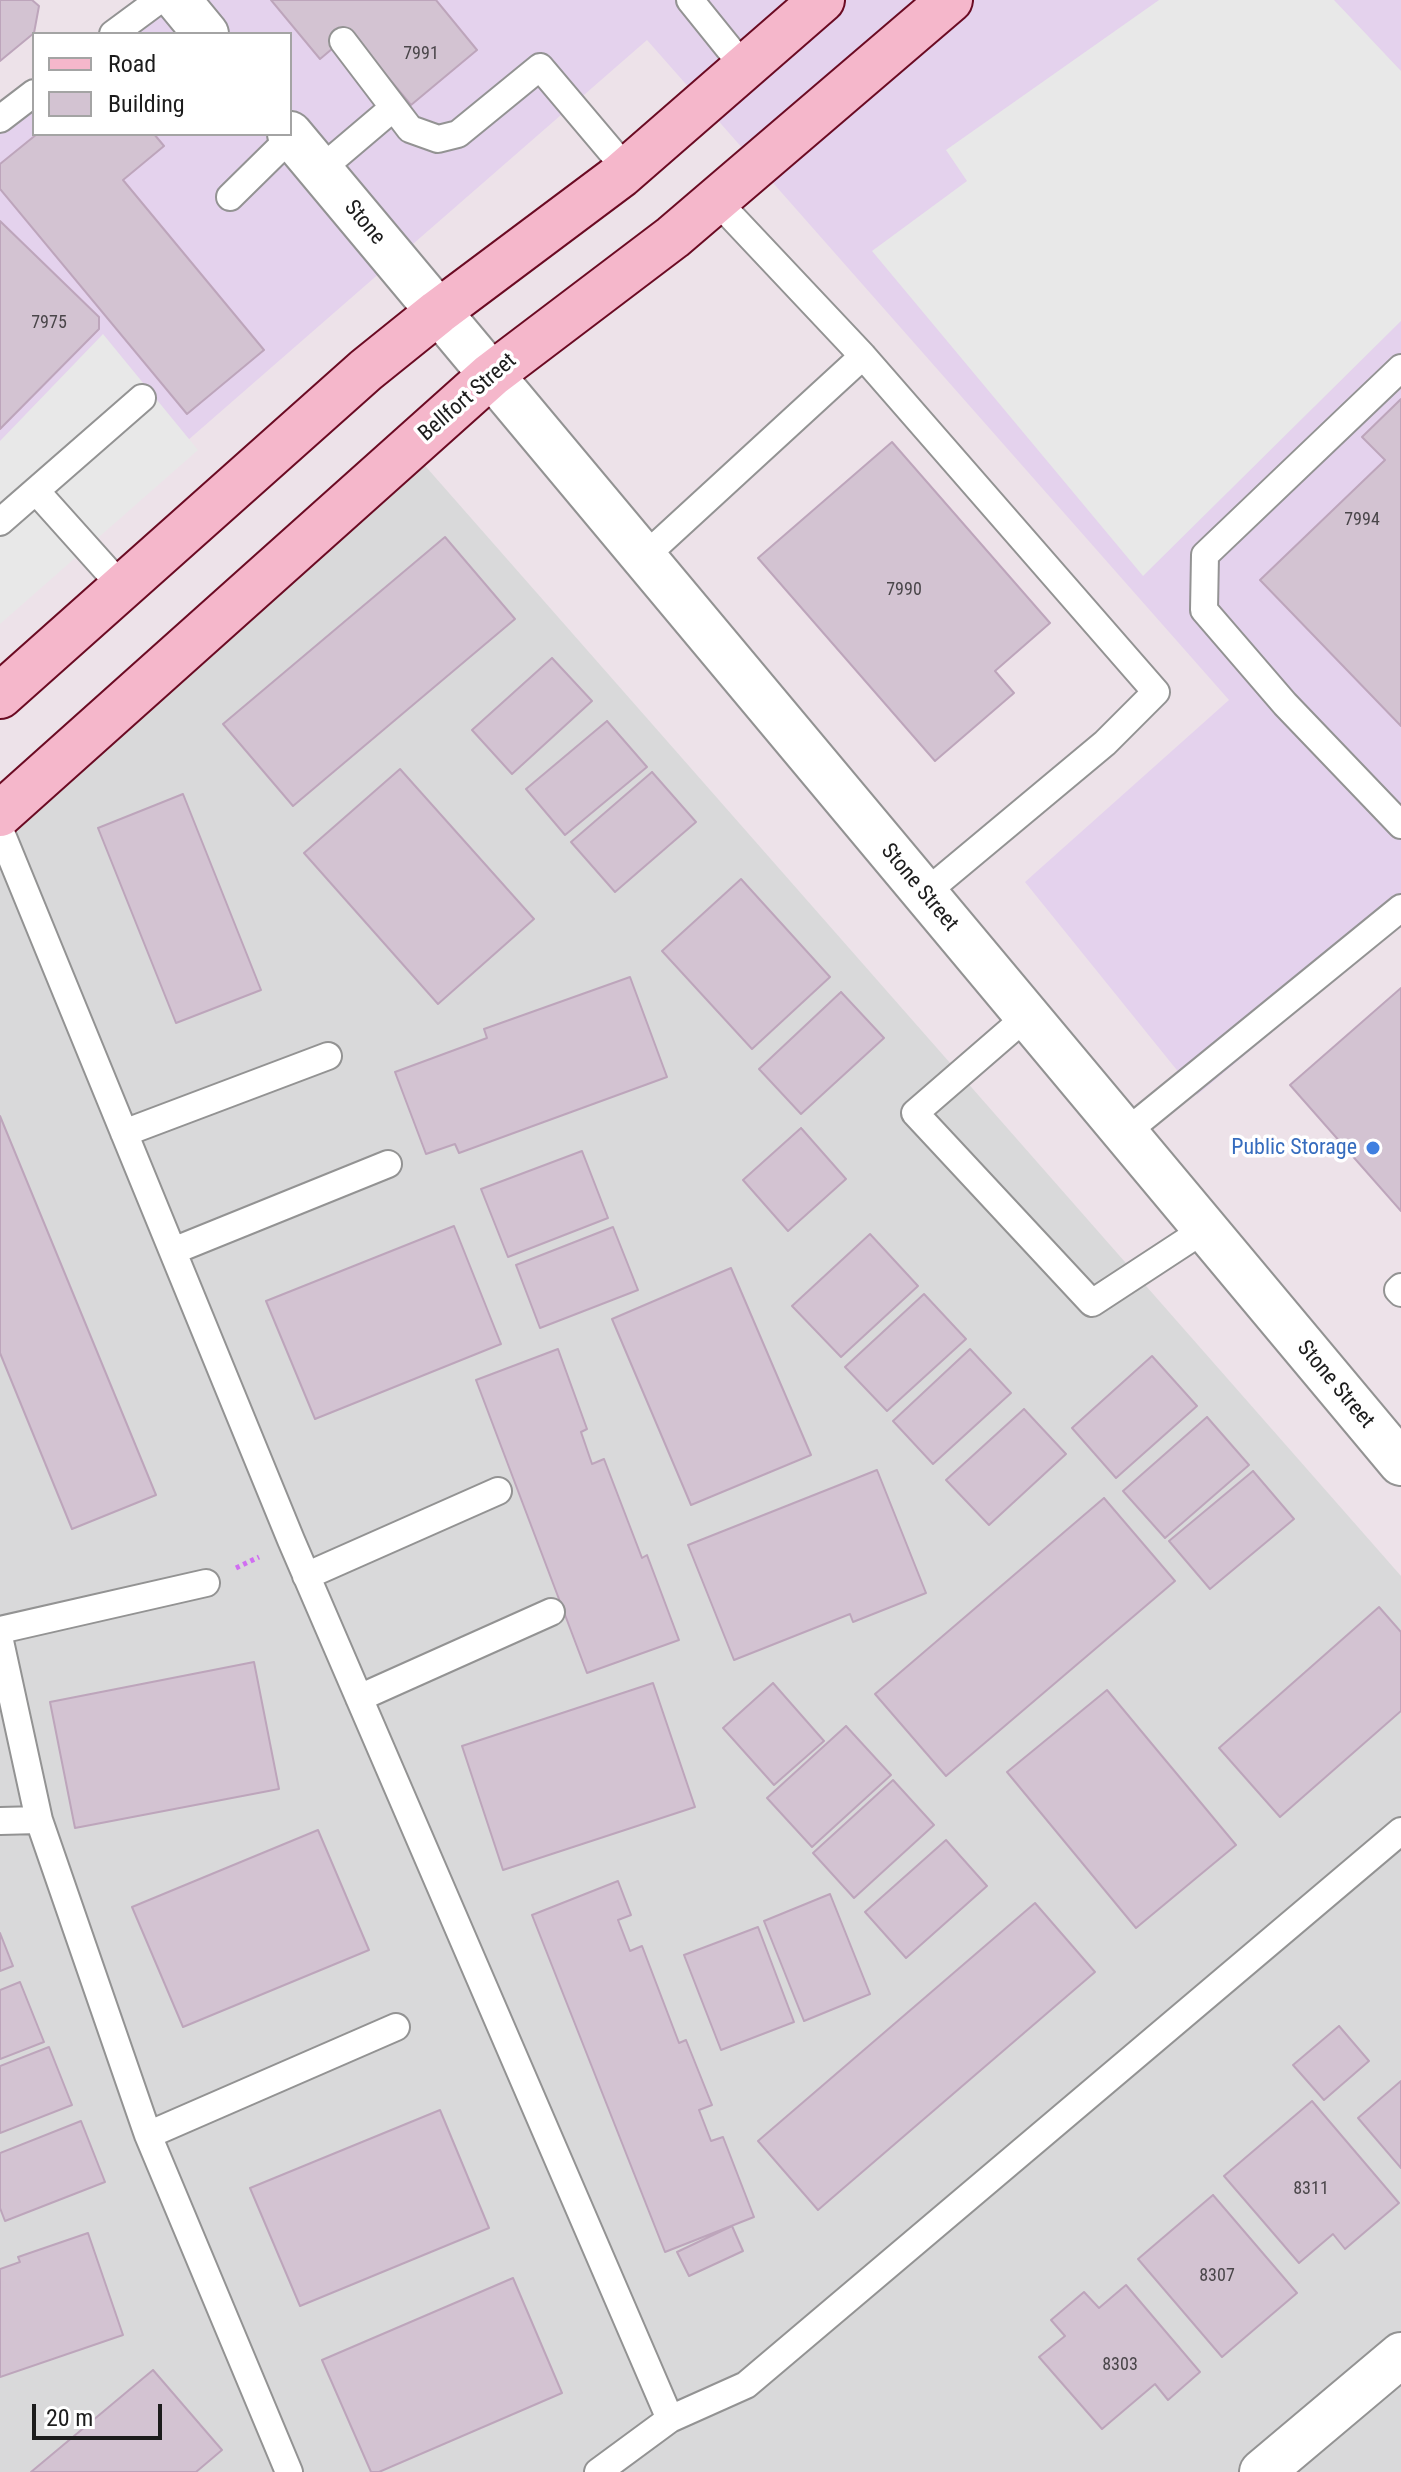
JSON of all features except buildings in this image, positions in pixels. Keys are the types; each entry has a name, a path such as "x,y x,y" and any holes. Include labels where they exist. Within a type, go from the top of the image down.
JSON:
{"main road":[{"path":"1,693 366,370 627,170 822,0"},
{"name":"Bellfort Street","path":"0,814 491,375 673,237 950,0"}],"street":[{"path":"178,0 204,32"},
{"name":"Stone","path":"292,136 438,312"},
{"name":"Stone Street","path":"438,312 1401,1463"},
{"path":"1262,2472 1401,2355"}],"lane":[{"path":"116,32 159,0"},
{"path":"690,0 744,67"},
{"path":"343,41 410,129 438,139 458,134 540,67 627,170"},
{"path":"0,119 32,95"},
{"path":"320,170 393,108"},
{"path":"230,197 290,136"},
{"path":"716,200 863,356 1156,692 1105,743 924,894"},
{"path":"643,558 863,356"},
{"path":"1401,368 1205,555 1204,610 1285,704 1401,825"},
{"path":"0,522 142,398"},
{"path":"36,491 122,587"},
{"path":"0,830 306,1576 670,2419"},
{"path":"1125,1133 1401,908"},
{"path":"1027,1016 915,1113 1092,1303 1205,1229"},
{"path":"124,1133 328,1056"},
{"path":"173,1251 388,1164"},
{"path":"1401,1287 1398,1290 1401,1293"},
{"path":"306,1576 498,1491"},
{"path":"0,1630 206,1583"},
{"path":"359,1698 551,1612"},
{"path":"0,1641 39,1820 148,2135 289,2472"},
{"path":"0,1821 39,1820"},
{"path":"598,2472 670,2419 746,2385 1401,1831"},
{"path":"148,2135 396,2027"}],"path":[{"path":"206,1583 291,1540"}],"shaded area":[{"path":"157,0 1401,0 1401,924 1197,1095 1025,882 1229,700 647,40 0,604 0,109 32,86 32,136 292,136 292,32 111,32"},
{"path":"1159,0 1334,0 1401,71 1401,321 1143,576 872,251 967,181 946,150"},
{"path":"103,334 198,450 0,624 0,441"},
{"path":"420,460 1401,1576 1401,2472 0,2472 0,845"}],"place":[{"name":"Public Storage","path":"1373,1148"}]}
